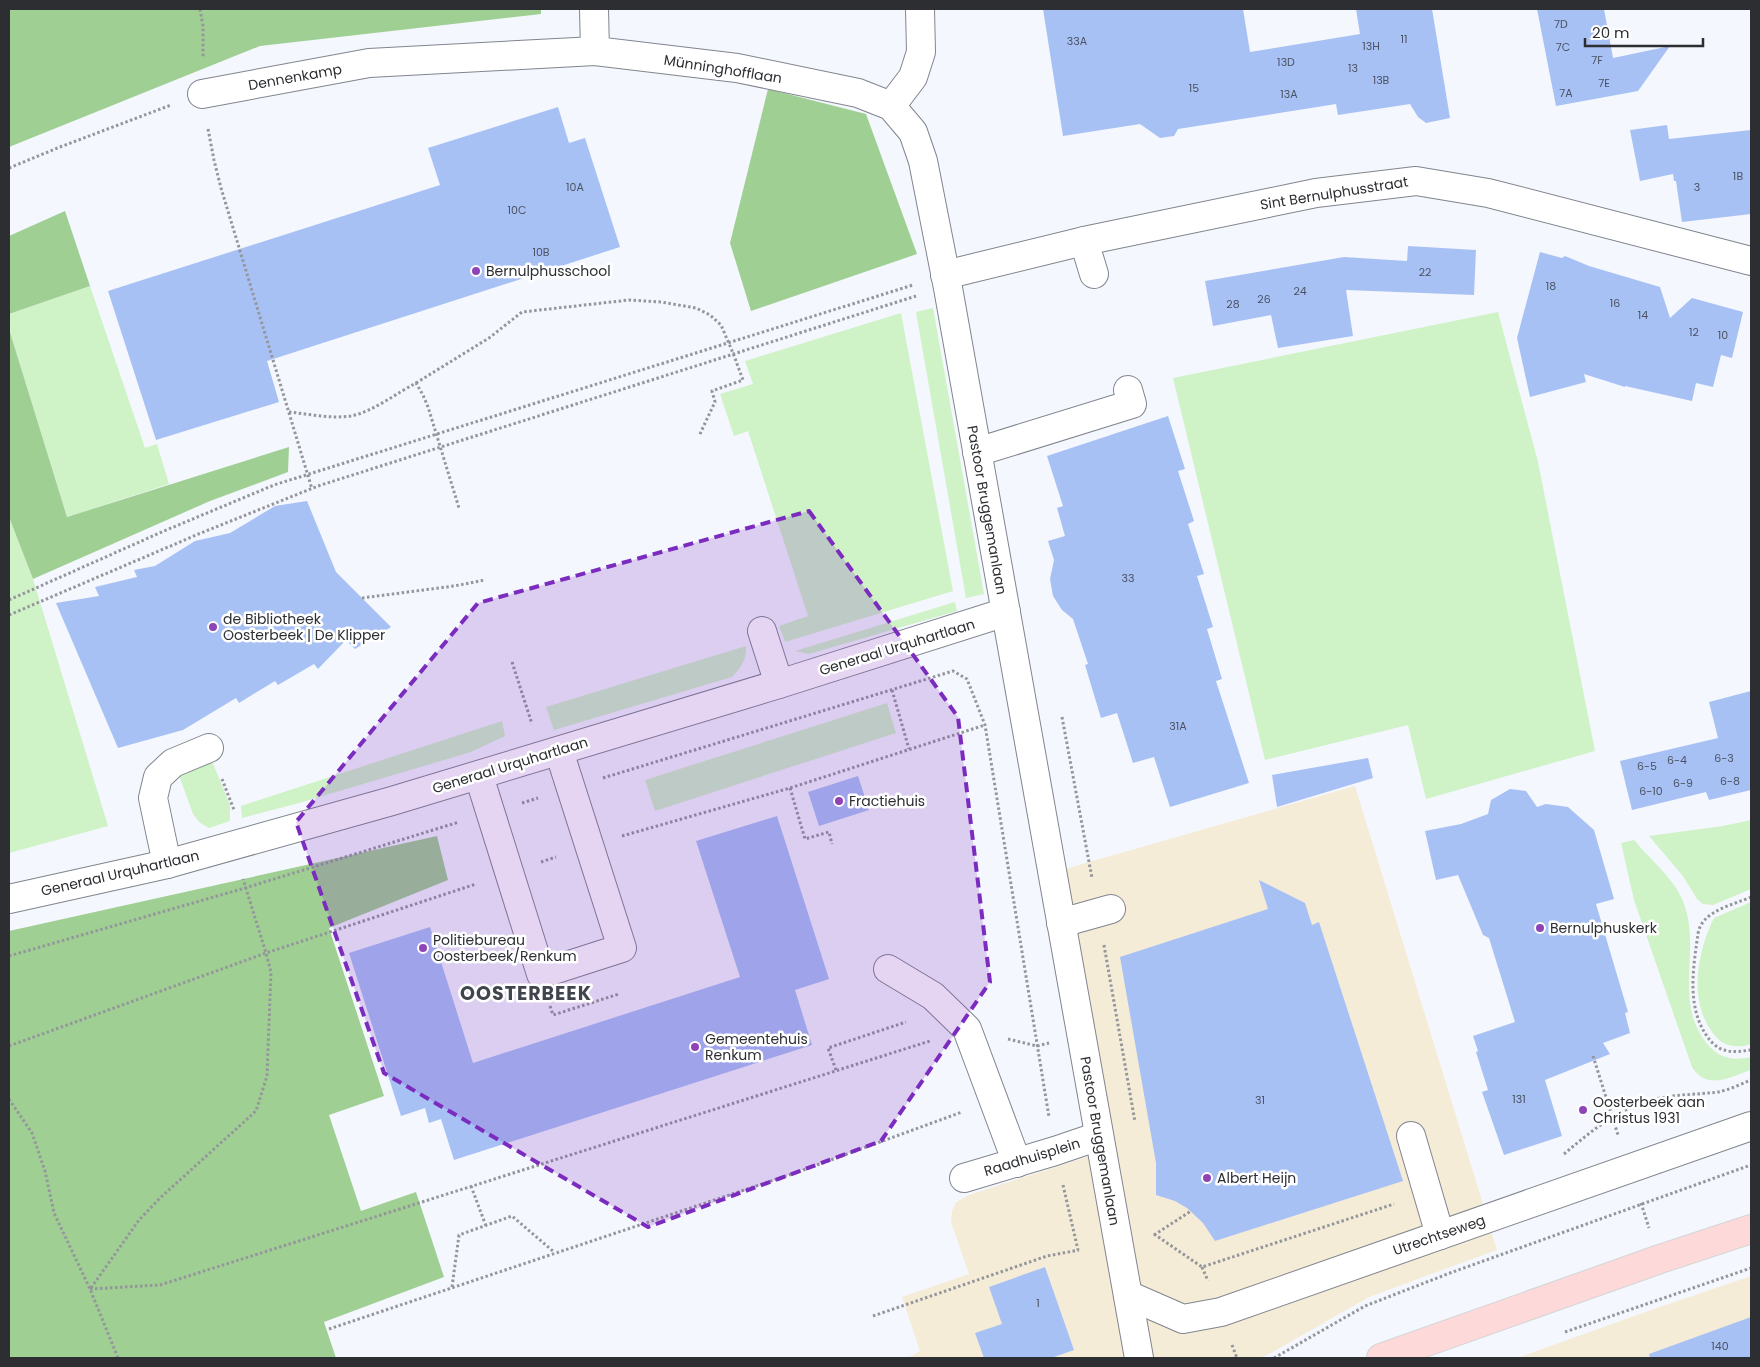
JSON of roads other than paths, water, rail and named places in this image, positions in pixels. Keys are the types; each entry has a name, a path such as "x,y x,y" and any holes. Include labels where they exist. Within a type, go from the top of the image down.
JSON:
{"main road":[{"path":"1380,1358 1660,1259 1751,1229"}],"street":[{"path":"594,9 595,51"},
{"path":"890,106 912,77 921,52 920,9"},
{"name":"Dennenkamp","path":"202,94 369,63 595,51"},
{"name":"Münninghofflaan","path":"595,51 736,68 858,94 890,106"},
{"name":"Pastoor Bruggemanlaan","path":"890,106 913,132 923,161 1006,612 1139,1358"},
{"name":"Sint Bernulphusstraat","path":"946,281 1084,241 1316,193 1416,181 1488,193 1751,261"},
{"path":"1084,241 1094,274"},
{"path":"977,452 1132,404 1128,390"},
{"name":"Generaal Urquhartlaan","path":"9,899 167,864 479,776 1006,612"},
{"path":"762,631 779,684"},
{"path":"167,864 153,798 158,777 173,762 209,748"},
{"path":"479,776 540,974 622,948 571,788 550,753"},
{"path":"1061,923 1111,909"},
{"path":"888,969 934,996 967,1029 1017,1163"},
{"name":"Utrechtseweg","path":"1128,1295 1183,1318 1221,1312 1751,1126"},
{"name":"Raadhuisplein","path":"964,1178 1099,1136"},
{"path":"1411,1136 1426,1193 1440,1235"}],"place":[{"name":"Bernulphusschool","path":"476,271"},
{"name":"de Bibliotheek Oosterbeek | De Klipper","path":"213,627"},
{"name":"Fractiehuis","path":"839,801"},
{"name":"Bernulphuskerk","path":"1540,928"},
{"name":"Politiebureau Oosterbeek/Renkum","path":"423,948"},
{"name":"Gemeentehuis Renkum","path":"695,1047"},
{"name":"Oosterbeek aan Christus 1931","path":"1583,1110"},
{"name":"Albert Heijn","path":"1207,1178"}],"district":[{"name":"OOSTERBEEK","path":"526,993"}]}
